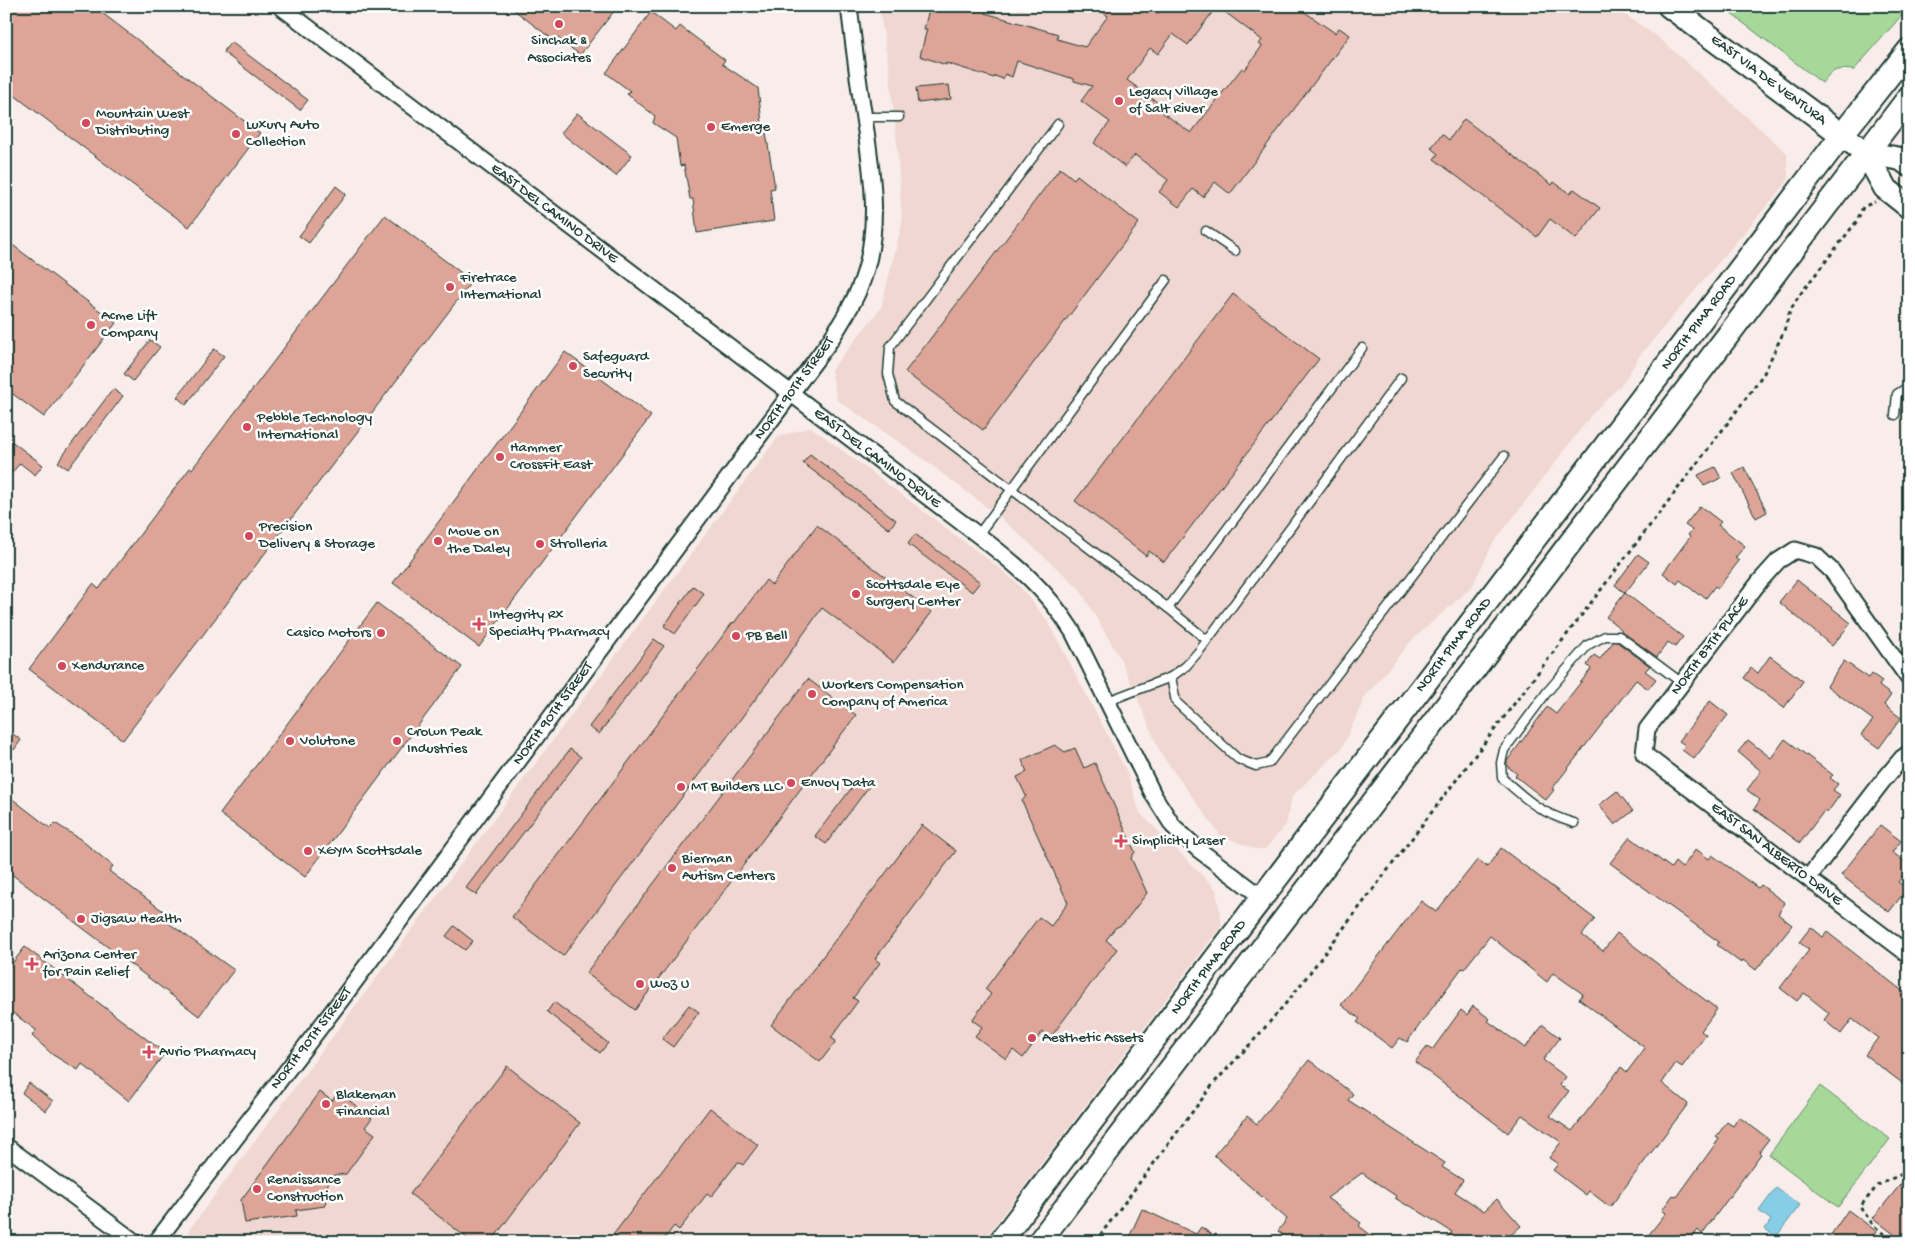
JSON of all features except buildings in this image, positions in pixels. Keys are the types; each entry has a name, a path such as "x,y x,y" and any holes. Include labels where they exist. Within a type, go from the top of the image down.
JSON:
{"main road":[{"name":"EAST VIA DE VENTURA","path":"1669,6 1866,153 1901,159 1909,165"},
{"name":"NORTH PIMA ROAD","path":"1000,1242 1909,50"},
{"name":"NORTH PIMA ROAD","path":"1038,1242 1909,97"},
{"name":"EAST VIA DE VENTURA","path":"1866,153 1885,188 1909,207"},
{"path":"1105,1154 1132,1098 1258,932 1265,913 1262,898 1300,876 1435,698 1484,657"}],"street":[{"name":"EAST DEL CAMINO DRIVE","path":"280,6 978,535 1030,577 1055,606 1073,632 1154,796 1173,826 1199,850 1262,898"},
{"name":"NORTH 90TH STREET","path":"156,1242 341,1000 791,393 843,320 860,288 869,254 872,236 874,193 849,6"},
{"name":"NORTH 87TH PLACE","path":"1644,754 1647,729 1760,581 1778,560 1795,550 1816,556 1832,571 1909,679"},
{"path":"1808,878 1882,782 1902,758 1909,753"},
{"name":"EAST SAN ALBERTO DRIVE","path":"1644,754 1909,955"},
{"path":"6,1146 135,1242"}],"lane":[{"path":"864,117 898,116"},
{"path":"1058,124 890,347 888,374 895,401 1168,608 1207,640"},
{"path":"1206,232 1234,250"},
{"path":"978,535 1166,280"},
{"path":"1168,608 1362,348"},
{"path":"1108,701 1171,677 1186,666 1401,378"},
{"path":"1896,414 1897,394 1909,386"},
{"path":"1171,677 1176,702 1238,759 1256,766 1269,764 1504,456"},
{"path":"1574,823 1555,817 1534,806 1502,778 1501,763 1504,750 1547,692 1588,645 1604,636 1619,636 1682,684"}],"path":[{"path":"1095,1242 1214,1083 1292,996 1730,420 1764,373 1784,331 1790,311 1798,297 1857,220 1863,206 1878,200"},
{"path":"1881,1242 1884,1234 1874,1226 1860,1207 1878,1185 1902,1174 1905,1161 1909,1156"}],"shaded area":[{"path":"879,6 1612,6 1658,37 1787,153 1788,181 1640,355 1623,383 1593,413 1492,545 1472,587 1411,641 1365,697 1342,748 1292,796 1286,825 1265,849 1255,849 1220,835 1161,754 1121,660 1079,588 1000,517 915,453 837,400 831,370 881,308 902,223 897,143 889,69"},
{"path":"811,427 1018,584 1048,622 1127,772 1140,813 1216,889 1222,925 982,1242 191,1242 189,1230 778,437"}],"green space":[{"path":"1721,6 1909,7 1854,70 1836,70 1829,74 1822,83"},
{"path":"1820,1086 1890,1139 1838,1207 1769,1155"}],"water":[{"path":"1776,1188 1800,1205 1776,1237 1765,1229 1771,1220 1759,1211"}],"place":[{"name":"Sinchak & Associates","path":"559,24"},
{"name":"Legacy Village of Salt River","path":"1119,101"},
{"name":"Mountain West Distributing","path":"86,123"},
{"name":"Emerge","path":"711,127"},
{"name":"Luxury Auto Collection","path":"236,134"},
{"name":"Firetrace International","path":"450,287"},
{"name":"Acme Lift Company","path":"91,325"},
{"name":"Safeguard Security","path":"573,366"},
{"name":"Pebble Technology International","path":"247,427"},
{"name":"Hammer CrossFit East","path":"500,457"},
{"name":"Precision Delivery & Storage","path":"249,536"},
{"name":"Move on the Daley","path":"438,541"},
{"name":"Strolleria","path":"540,544"},
{"name":"Scottsdale Eye Surgery Center","path":"856,594"},
{"name":"Integrity Rx Specialty Pharmacy","path":"479,624"},
{"name":"Casico Motors","path":"381,633"},
{"name":"PB Bell","path":"736,636"},
{"name":"Xendurance","path":"62,666"},
{"name":"Workers Compensation Company of America","path":"812,694"},
{"name":"Volutone","path":"290,741"},
{"name":"Crown Peak Industries","path":"397,741"},
{"name":"Envoy Data","path":"791,783"},
{"name":"MT Builders LLC","path":"681,787"},
{"name":"Simplicity Laser","path":"1121,841"},
{"name":"XGYM Scottsdale","path":"308,851"},
{"name":"Bierman Autism Centers","path":"672,868"},
{"name":"Jigsaw Health","path":"81,919"},
{"name":"Arizona Center for Pain Relief","path":"32,964"},
{"name":"Woz U","path":"640,984"},
{"name":"Aesthetic Assets","path":"1032,1038"},
{"name":"Avrio Pharmacy","path":"149,1052"},
{"name":"Blakeman Financial","path":"326,1104"},
{"name":"Renaissance Construction","path":"257,1189"}]}
